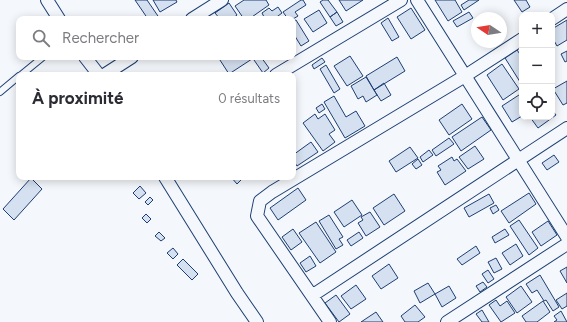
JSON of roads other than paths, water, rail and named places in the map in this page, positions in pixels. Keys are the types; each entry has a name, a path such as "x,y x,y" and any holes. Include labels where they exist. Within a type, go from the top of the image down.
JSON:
{"street":[{"path":"47,0 57,16"},
{"path":"197,16 222,0"},
{"path":"281,72 401,0"},
{"path":"417,0 567,237"},
{"path":"555,17 567,9"},
{"path":"296,178 465,76 519,41"},
{"path":"87,60 97,72"},
{"path":"109,72 127,60"},
{"path":"313,295 567,128"},
{"path":"167,180 237,293 257,322"},
{"path":"292,180 260,201 257,216 313,295 330,322"},
{"path":"447,322 567,244"}],"lane":[{"path":"25,72 39,60"},
{"path":"0,92 16,79"}]}
